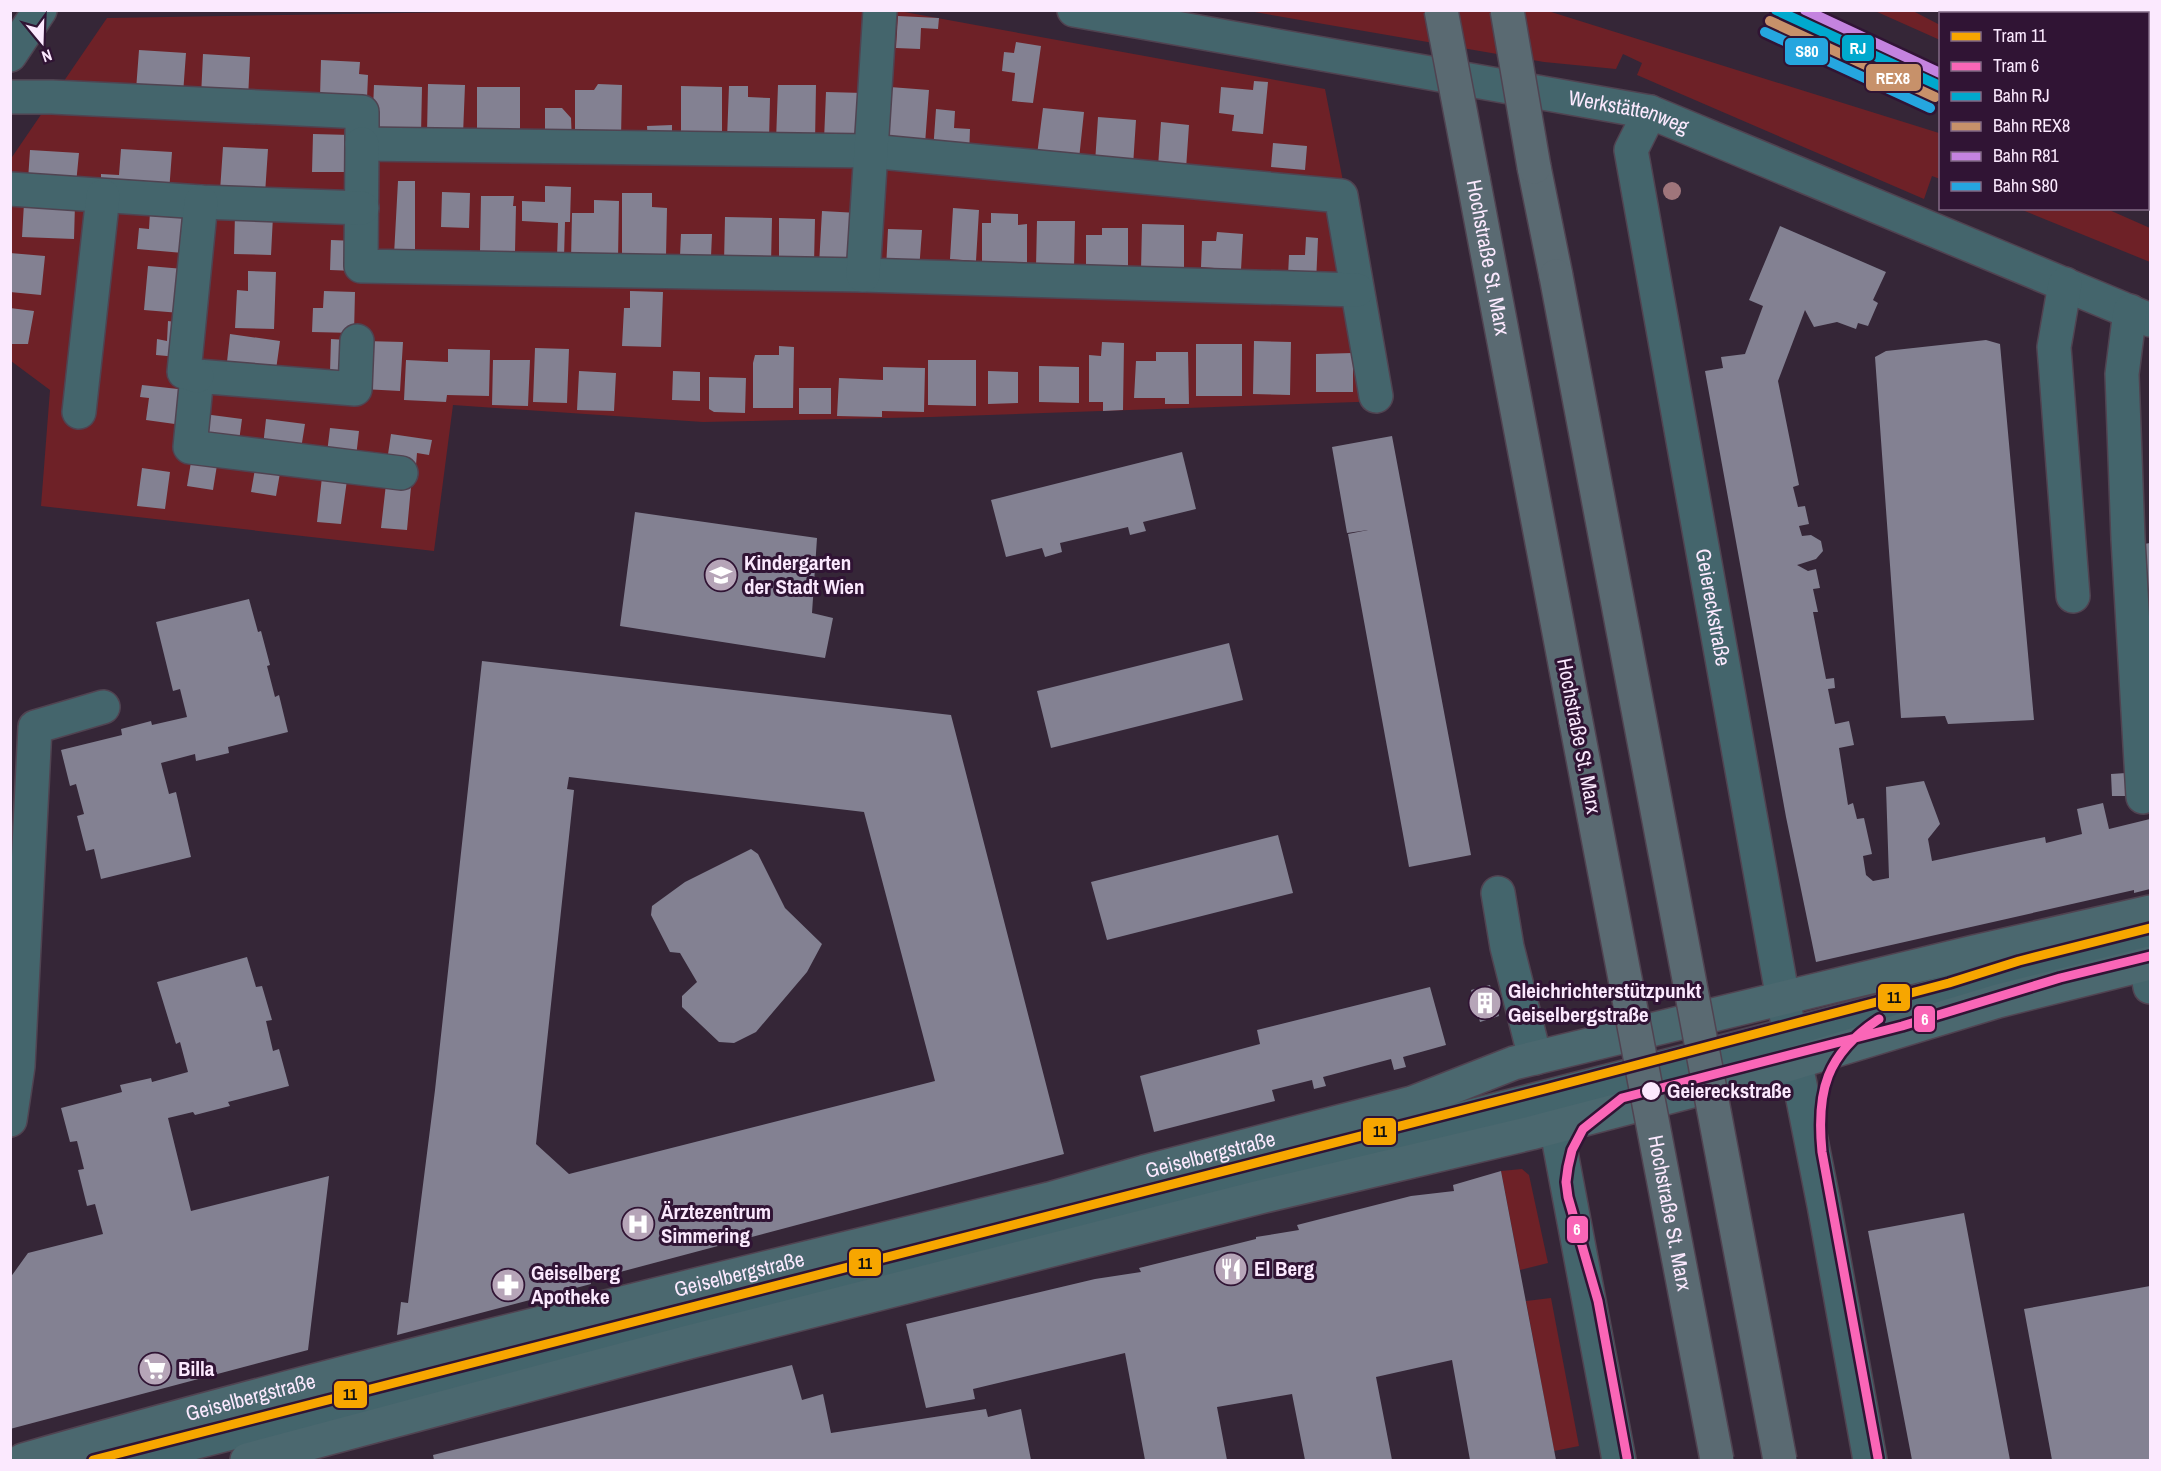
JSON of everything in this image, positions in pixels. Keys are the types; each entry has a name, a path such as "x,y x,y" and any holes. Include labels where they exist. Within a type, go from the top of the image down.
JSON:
{"highway":[{"name":"Hochstraße St. Marx","path":"1441,10 1717,1461"},
{"path":"1507,10 1534,167 1780,1461"}],"main road":[{"name":"Geiselbergstraße","path":"23,1461 173,1417 411,1355 1049,1199 1144,1172 1412,1103 1514,1063 2151,912"},
{"path":"247,1461 290,1455 689,1342 1249,1200 1556,1126 1794,1048 1998,1002 2149,963"}],"street":[{"path":"10,55 40,10"},
{"path":"863,275 880,10"},
{"name":"Werkstättenweg","path":"1074,10 1650,112 2140,315"},
{"path":"10,97 64,97 362,112 362,267 863,275 1357,290"},
{"name":"Geiereckstraße","path":"1650,112 1631,150 1783,999 1824,1205 1870,1461"},
{"path":"362,144 870,151 1341,196 1376,396"},
{"path":"10,189 201,202 362,208"},
{"path":"80,412 103,196"},
{"path":"201,202 184,372 197,376 355,389 357,341"},
{"path":"2065,284 2054,347 2073,596"},
{"path":"2140,315 2122,374 2128,539 2143,797"},
{"path":"197,376 190,447 401,473"},
{"path":"10,1120 18,1066 34,727 103,707"},
{"path":"1498,893 1507,947 1535,1058"},
{"path":"126,1461 1794,1048"},
{"path":"1556,1126 1619,1461"}],"shaded area":[{"path":"520,11 899,11 1325,89 1386,401 931,417 703,422 453,405 434,551 41,506 50,390 11,361 10,160 107,18"},
{"path":"1249,11 1548,11 1939,133 1939,179 1932,176 1924,199 1637,75 1642,63 1623,54 1616,69 1544,62"},
{"path":"1875,11 1913,11 1939,24 1939,40"},
{"path":"2022,210 2109,210 2150,228 2150,262"},
{"path":"1522,1169 1529,1175 1548,1263 1520,1270 1501,1171"},
{"path":"1551,1298 1579,1446 1554,1451 1526,1301"}],"building":[{"path":"898,16 939,18 938,29 921,28 920,49 896,48"},
{"path":"1016,42 1041,46 1033,103 1012,101 1015,73 1002,71 1004,52 1014,53"},
{"path":"139,50 186,53 183,94 136,90"},
{"path":"203,54 250,57 248,99 201,97"},
{"path":"321,60 360,62 359,74 368,75 367,99 320,97"},
{"path":"1254,81 1268,82 1263,134 1232,131 1234,115 1219,113 1221,87 1253,90"},
{"path":"428,84 465,85 463,135 427,134"},
{"path":"598,84 622,85 621,139 575,138 575,90 594,90"},
{"path":"374,85 422,87 421,135 372,134"},
{"path":"778,85 816,85 815,142 776,141"},
{"path":"681,86 722,87 722,139 681,139"},
{"path":"729,86 748,86 748,97 770,98 769,140 727,139"},
{"path":"477,87 520,87 520,137 477,136"},
{"path":"890,87 929,90 925,144 886,141"},
{"path":"826,92 864,93 863,138 824,140"},
{"path":"545,108 562,108 571,118 572,142 545,141"},
{"path":"1043,108 1084,112 1079,159 1037,155"},
{"path":"936,109 955,111 954,128 970,129 969,155 933,152"},
{"path":"1098,117 1136,120 1133,166 1095,163"},
{"path":"1161,122 1189,125 1186,169 1158,167"},
{"path":"672,125 672,142 648,143 647,126"},
{"path":"313,134 351,135 350,172 312,172"},
{"path":"1273,143 1307,146 1305,170 1271,167"},
{"path":"223,147 268,149 265,194 220,191"},
{"path":"121,149 172,152 169,192 101,188 101,174 119,175"},
{"path":"30,150 79,153 76,184 28,180"},
{"path":"398,181 415,181 415,255 394,255"},
{"path":"545,186 571,187 570,222 565,222 564,258 557,258 558,223 522,221 522,201 545,202"},
{"path":"442,192 470,193 469,228 441,227"},
{"path":"622,193 652,193 652,207 667,208 666,256 622,255"},
{"path":"481,196 514,196 513,206 516,206 515,252 480,251"},
{"path":"594,200 619,201 618,260 571,260 572,213 594,213"},
{"path":"24,203 75,204 74,239 22,237"},
{"path":"953,208 979,210 976,261 950,259"},
{"path":"822,211 858,213 856,267 819,265"},
{"path":"150,212 187,215 183,253 137,249 139,228 149,229"},
{"path":"991,213 1018,214 1018,225 1027,224 1027,271 982,271 982,223 991,223"},
{"path":"235,214 273,216 271,255 234,254"},
{"path":"725,217 772,218 771,264 724,263"},
{"path":"779,218 815,219 814,264 779,263"},
{"path":"1037,221 1075,221 1074,268 1036,267"},
{"path":"1142,224 1184,225 1184,272 1141,271"},
{"path":"1780,226 1886,272 1873,300 1878,303 1868,326 1858,323 1856,329 1837,322 1814,327 1805,310 1778,381 1799,485 1793,487 1798,507 1805,506 1809,524 1799,526 1802,536 1811,535 1821,541 1823,551 1816,559 1797,565 1808,571 1816,569 1820,588 1813,589 1818,612 1813,612 1826,679 1834,678 1835,688 1828,689 1835,724 1849,721 1854,745 1839,748 1848,805 1853,803 1857,819 1864,818 1872,854 1863,856 1866,875 1873,881 1889,878 1886,787 1924,781 1940,824 1928,839 1932,861 2045,837 2046,843 2082,834 2077,809 2103,803 2109,829 2150,819 2150,889 2134,893 2134,890 1816,962 1786,817 1705,371 1723,368 1721,357 1745,354 1763,306 1749,300"},
{"path":"1102,228 1128,228 1128,267 1086,267 1086,235 1102,235"},
{"path":"888,229 922,230 919,271 886,269"},
{"path":"1217,232 1243,234 1241,270 1201,267 1202,241 1216,241"},
{"path":"681,234 712,234 711,257 680,256"},
{"path":"1306,237 1318,238 1316,283 1288,276 1289,255 1305,255"},
{"path":"331,240 356,241 355,271 330,270"},
{"path":"10,253 45,256 41,295 10,292"},
{"path":"148,266 184,269 180,313 144,310"},
{"path":"248,271 276,272 274,329 235,328 237,290 248,291"},
{"path":"324,291 355,292 354,333 312,332 313,308 323,308"},
{"path":"630,291 663,292 661,347 622,346 624,308 630,308"},
{"path":"10,308 34,311 28,344 10,344"},
{"path":"168,321 182,323 178,357 156,355 157,339 167,341"},
{"path":"230,334 280,341 275,377 226,371"},
{"path":"331,339 347,340 346,372 330,372"},
{"path":"1986,340 2000,344 2034,720 1948,724 1945,716 1901,718 1875,357 1886,351"},
{"path":"365,341 403,342 400,391 363,389"},
{"path":"1254,341 1291,342 1290,395 1253,394"},
{"path":"1102,342 1124,343 1123,410 1103,411 1103,402 1089,402 1089,355 1101,356"},
{"path":"1196,344 1242,344 1242,396 1196,396"},
{"path":"779,346 794,347 793,408 753,408 755,355 779,355"},
{"path":"535,348 569,349 567,403 533,402"},
{"path":"448,349 490,350 489,396 447,395 446,402 404,400 406,360 448,362"},
{"path":"1156,352 1188,352 1189,404 1165,404 1165,398 1134,398 1136,361 1156,361"},
{"path":"1353,353 1353,392 1316,392 1316,354"},
{"path":"493,360 530,360 528,406 492,405"},
{"path":"928,360 976,360 976,406 928,405"},
{"path":"1039,366 1079,367 1079,403 1039,402"},
{"path":"883,367 925,368 924,412 882,411 882,417 837,416 839,378 883,380"},
{"path":"579,371 616,373 614,411 577,410"},
{"path":"673,371 700,372 700,401 672,400"},
{"path":"988,371 1018,372 1018,403 988,404"},
{"path":"709,377 746,378 745,413 714,412 709,409"},
{"path":"142,385 187,390 182,425 146,420 149,398 140,397"},
{"path":"799,388 831,388 831,414 799,414"},
{"path":"204,414 242,419 239,441 201,438"},
{"path":"266,419 305,424 300,455 263,446"},
{"path":"330,428 359,431 356,457 327,453"},
{"path":"391,434 432,440 429,455 417,453 416,465 387,461"},
{"path":"1392,436 1471,855 1409,867 1348,534 1368,530 1347,533 1332,447"},
{"path":"1182,452 1196,509 1143,522 1146,531 1130,535 1128,527 1060,543 1062,552 1045,557 1042,548 1006,557 991,500"},
{"path":"191,462 217,465 213,490 187,486"},
{"path":"142,468 170,472 165,509 137,506"},
{"path":"255,469 280,473 276,496 251,492"},
{"path":"322,477 347,480 341,524 317,522"},
{"path":"386,484 411,487 407,530 381,528"},
{"name":"Kindergarten der Stadt Wien","path":"635,512 817,538 812,613 833,618 825,658 620,626"},
{"path":"2150,543 2150,623 2149,623 2138,545"},
{"path":"249,599 258,632 261,631 275,697 279,695 288,732 228,747 229,753 196,761 195,754 161,763 169,794 176,792 191,857 101,879 94,849 86,851 77,816 84,814 76,784 70,786 61,750 122,735 121,729 151,721 152,725 187,717 180,689 173,691 156,622"},
{"path":"1229,643 1243,700 1051,748 1037,691"},
{"path":"482,661 951,715 1064,1154 590,1280 591,1284 397,1335 401,1302 408,1303 435,1090","holes":["569,777 864,812 935,1081 569,1174 536,1144 574,790 567,789"]},
{"path":"2126,773 2127,796 2112,796 2111,774"},
{"path":"1278,835 1293,893 1107,940 1091,882"},
{"path":"751,849 758,854 785,908 822,944 807,972 756,1032 734,1043 719,1042 682,1007 682,996 697,982 680,953 670,952 651,915 652,906 685,882"},
{"path":"247,957 256,987 262,986 272,1020 266,1021 273,1051 279,1049 289,1086 228,1102 230,1106 195,1115 193,1112 168,1118 191,1211 329,1176 308,1350 10,1429 10,1278 28,1253 103,1234 95,1204 87,1206 78,1170 84,1169 77,1141 70,1142 61,1108 122,1092 120,1085 151,1078 152,1082 188,1072 180,1042 176,1044 157,982"},
{"name":"Gleichrichterstützpunkt Geiselbergstraße","path":"1490,985 1499,1016 1480,1022 1471,990"},
{"path":"1430,987 1446,1045 1403,1057 1406,1067 1394,1070 1391,1059 1323,1077 1326,1086 1314,1089 1312,1080 1272,1090 1275,1101 1154,1132 1140,1076 1260,1044 1257,1030"},
{"path":"1501,1171 1556,1460 1470,1460 1452,1360 1376,1377 1392,1460 1305,1460 1292,1394 1217,1407 1227,1460 1145,1460 1125,1353 973,1389 975,1399 926,1408 906,1324 1095,1279 1141,1272 1139,1268 1256,1239 1256,1237 1299,1230 1297,1225 1411,1196 1454,1191 1453,1185"},
{"path":"1964,1213 2010,1460 1912,1460 1868,1231"},
{"path":"2150,1286 2150,1460 2052,1460 2024,1309"},
{"path":"792,1365 802,1400 823,1394 831,1433 986,1409 988,1417 1021,1409 1031,1460 434,1460 433,1455"}],"tram line":[{"name":"11","path":"93,1460 1545,1089 2150,928"},
{"name":"6","path":"1627,1458 1598,1301 1568,1197 1566,1182 1568,1167 1572,1150 1583,1129 1622,1098 1902,1026 2060,978 2150,956"},
{"name":"6","path":"1878,1458 1822,1152 1821,1110 1823,1092 1836,1060 1861,1032 1879,1019"}],"rail line":[{"name":"RJ","path":"1776,10 1939,86"},
{"name":"R81","path":"1805,10 1939,73"},
{"name":"REX8","path":"1770,21 1935,97"},
{"name":"S80","path":"1765,32 1930,108"}],"place":[{"name":"Kindergarten der Stadt Wien","path":"721,575"},
{"name":"Gleichrichterstützpunkt Geiselbergstraße","path":"1485,1003"},
{"name":"Geiereckstraße","path":"1651,1091"},
{"name":"Ärztezentrum Simmering","path":"638,1224"},
{"name":"El Berg","path":"1231,1269"},
{"name":"Geiselberg Apotheke","path":"508,1285"},
{"name":"Billa","path":"155,1369"}]}
